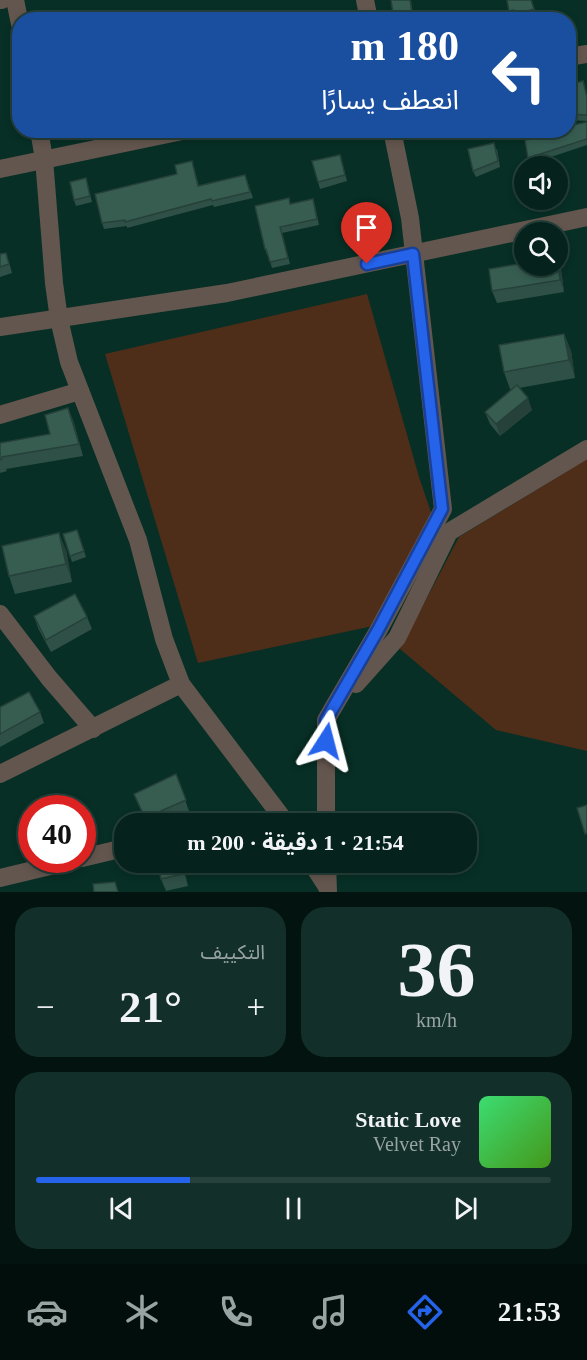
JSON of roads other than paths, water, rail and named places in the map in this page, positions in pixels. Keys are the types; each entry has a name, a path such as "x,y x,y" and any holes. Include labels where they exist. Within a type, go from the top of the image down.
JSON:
{"street":[{"path":"40,138 54,283 59,319 69,362 138,540 164,639 182,684 279,813"},
{"path":"0,169 148,138"},
{"path":"326,813 326,720 378,630 442,509 413,254 411,218 394,138"},
{"path":"0,327 227,293 587,217"},
{"path":"0,415 80,391"},
{"path":"326,720 397,638 448,532 587,449"},
{"path":"0,614 49,678 93,729"},
{"path":"0,774 182,684"},
{"path":"96,855 114,850"},
{"path":"0,878 21,873"},
{"path":"318,873 328,890"},
{"path":"327,873 328,890"}]}
